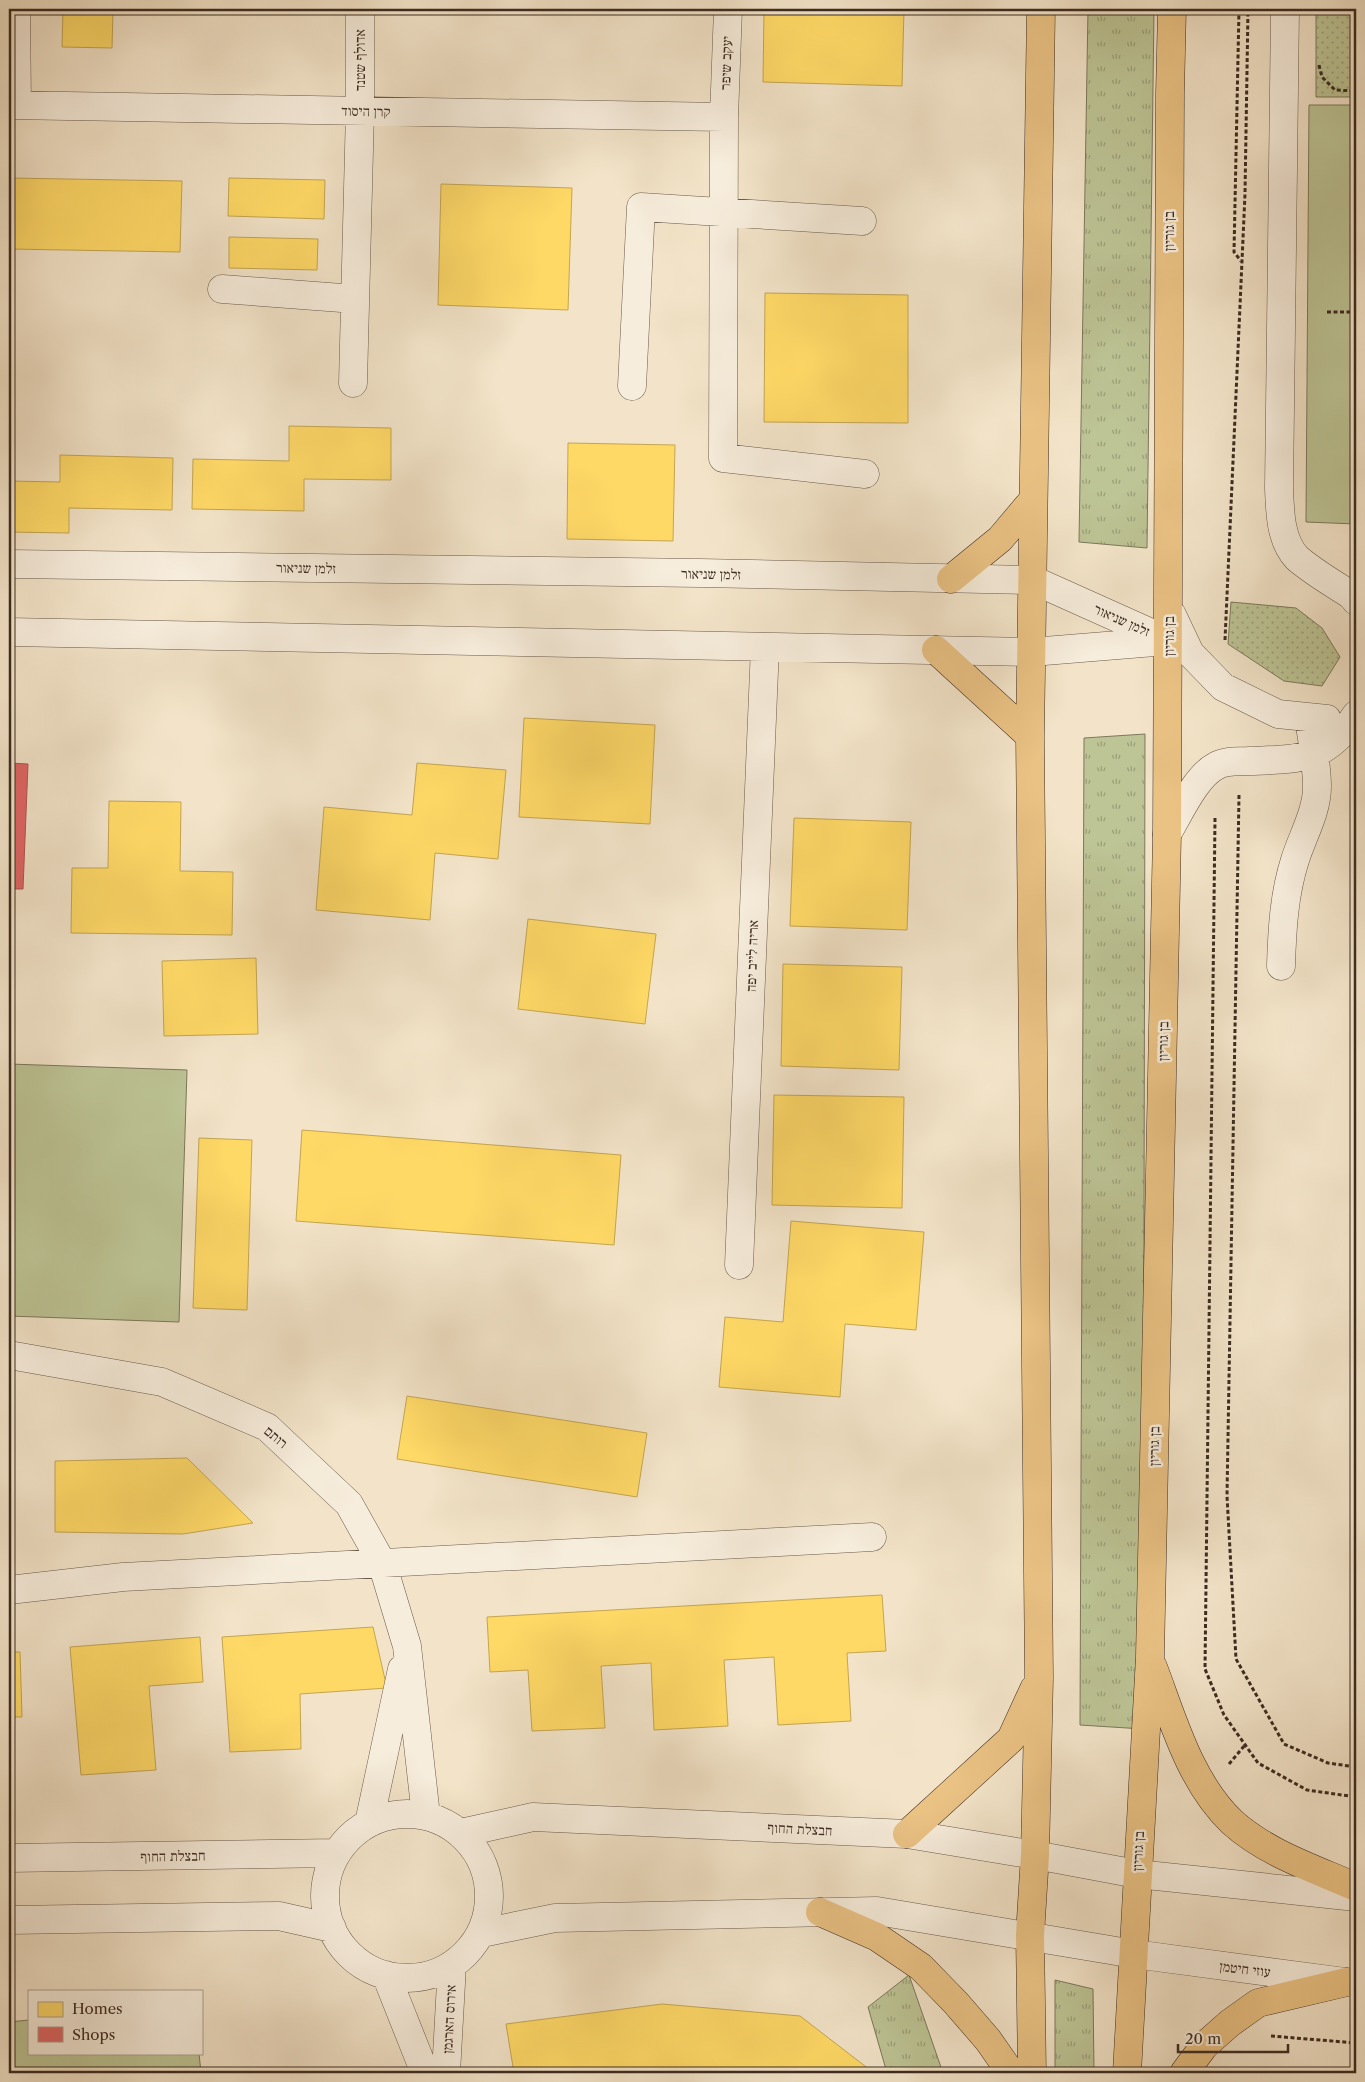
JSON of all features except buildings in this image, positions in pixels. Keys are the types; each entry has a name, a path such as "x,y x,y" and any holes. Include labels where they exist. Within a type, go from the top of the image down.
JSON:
{"main road":[{"path":"1032,2073 1030,1935 1035,1854 1039,1678 1030,736 1041,9"},
{"name":"בן גוריון","path":"1127,2073 1150,1657 1167,834 1172,9"},
{"path":"951,579 1000,539 1033,500"},
{"path":"936,650 1030,736"},
{"path":"1150,1657 1186,1753 1206,1791 1232,1822 1262,1843 1356,1887"},
{"path":"907,1834 1011,1739 1039,1678"},
{"path":"820,1912 877,1937 921,1967 988,2040 1011,2073"},
{"path":"1184,2073 1204,2046 1230,2022 1258,2003 1352,1982"}],"street":[{"path":"13,105 16,9"},
{"name":"אדולף שטנד","path":"353,383 360,111 360,9"},
{"name":"יעקב שיפר","path":"728,9 724,117 723,458 865,474"},
{"path":"1285,9 1278,488 1280,518 1287,542 1297,557 1352,595 1356,601"},
{"name":"קרן היסוד","path":"13,105 724,117"},
{"path":"632,386 641,207 724,214 862,221"},
{"path":"222,289 355,299"},
{"name":"זלמן שניאור","path":"9,564 700,573 1033,580 1169,641"},
{"path":"1169,610 1190,653 1223,687 1278,714 1310,718 1355,718"},
{"name":"זלמן שניאור","path":"9,632 1032,652 1169,641"},
{"name":"אריה לייב יפה","path":"739,1265 765,647"},
{"path":"1281,966 1282,926 1294,860 1309,822 1317,788 1310,718"},
{"path":"1167,834 1203,775 1216,766 1226,762 1283,760 1314,755 1338,739 1355,718"},
{"name":"רותם","path":"9,1355 162,1382 267,1427 349,1504 382,1563 407,1646 426,1816"},
{"path":"9,1590 123,1578 872,1537"},
{"name":"רותם","path":"369,1823 407,1646"},
{"path":"406,1814 426,1816 444,1822 461,1833 478,1854 488,1879 489,1906 482,1932 469,1951 452,1965 432,1974 409,1978 386,1975 364,1966 345,1949 332,1928 326,1904 327,1878 336,1853 350,1836 369,1823 387,1816 406,1814"},
{"name":"חבצלת החוף","path":"461,1833 533,1817 907,1834 1035,1854 1137,1874"},
{"name":"חבצלת החוף","path":"9,1858 336,1853"},
{"path":"1137,1874 1356,1897"},
{"path":"482,1932 555,1918 877,1911 1030,1935 1134,1954"},
{"path":"9,1920 279,1916 332,1928"},
{"name":"עוזי חיטמן","path":"1134,1954 1352,1982"},
{"name":"אירוס הארגמן","path":"446,2073 452,1965"},
{"name":"אירוס הארגמן","path":"386,1975 425,2073"}],"path":[{"path":"1239,9 1234,252 1242,262"},
{"path":"1223,687 1242,262 1248,9"},
{"path":"1317,57 1322,77 1335,90 1356,92"},
{"path":"1327,312 1356,312"},
{"path":"1240,762 1227,1496 1236,1659 1284,1744 1328,1764 1356,1767"},
{"path":"1215,816 1205,1669 1224,1715 1258,1763 1307,1790 1356,1797"},
{"path":"1230,2022 1247,2039 1277,2036 1356,2043"}],"green space":[{"path":"1088,9 1154,9 1147,548 1079,542"},
{"path":"1316,9 1356,9 1356,97 1316,97"},
{"path":"1309,105 1356,105 1356,524 1306,522"},
{"path":"1231,602 1296,608 1322,628 1340,657 1322,686 1284,681 1228,644"},
{"path":"1145,734 1143,1729 1080,1725 1084,738"},
{"path":"9,1064 187,1070 179,1322 9,1316"},
{"path":"909,1975 943,2073 887,2073 868,2007"},
{"path":"1055,1980 1093,1989 1094,2073 1055,2073"},
{"path":"28,2020 28,2054 199,2054 201,2073 9,2073 9,2022"}]}
